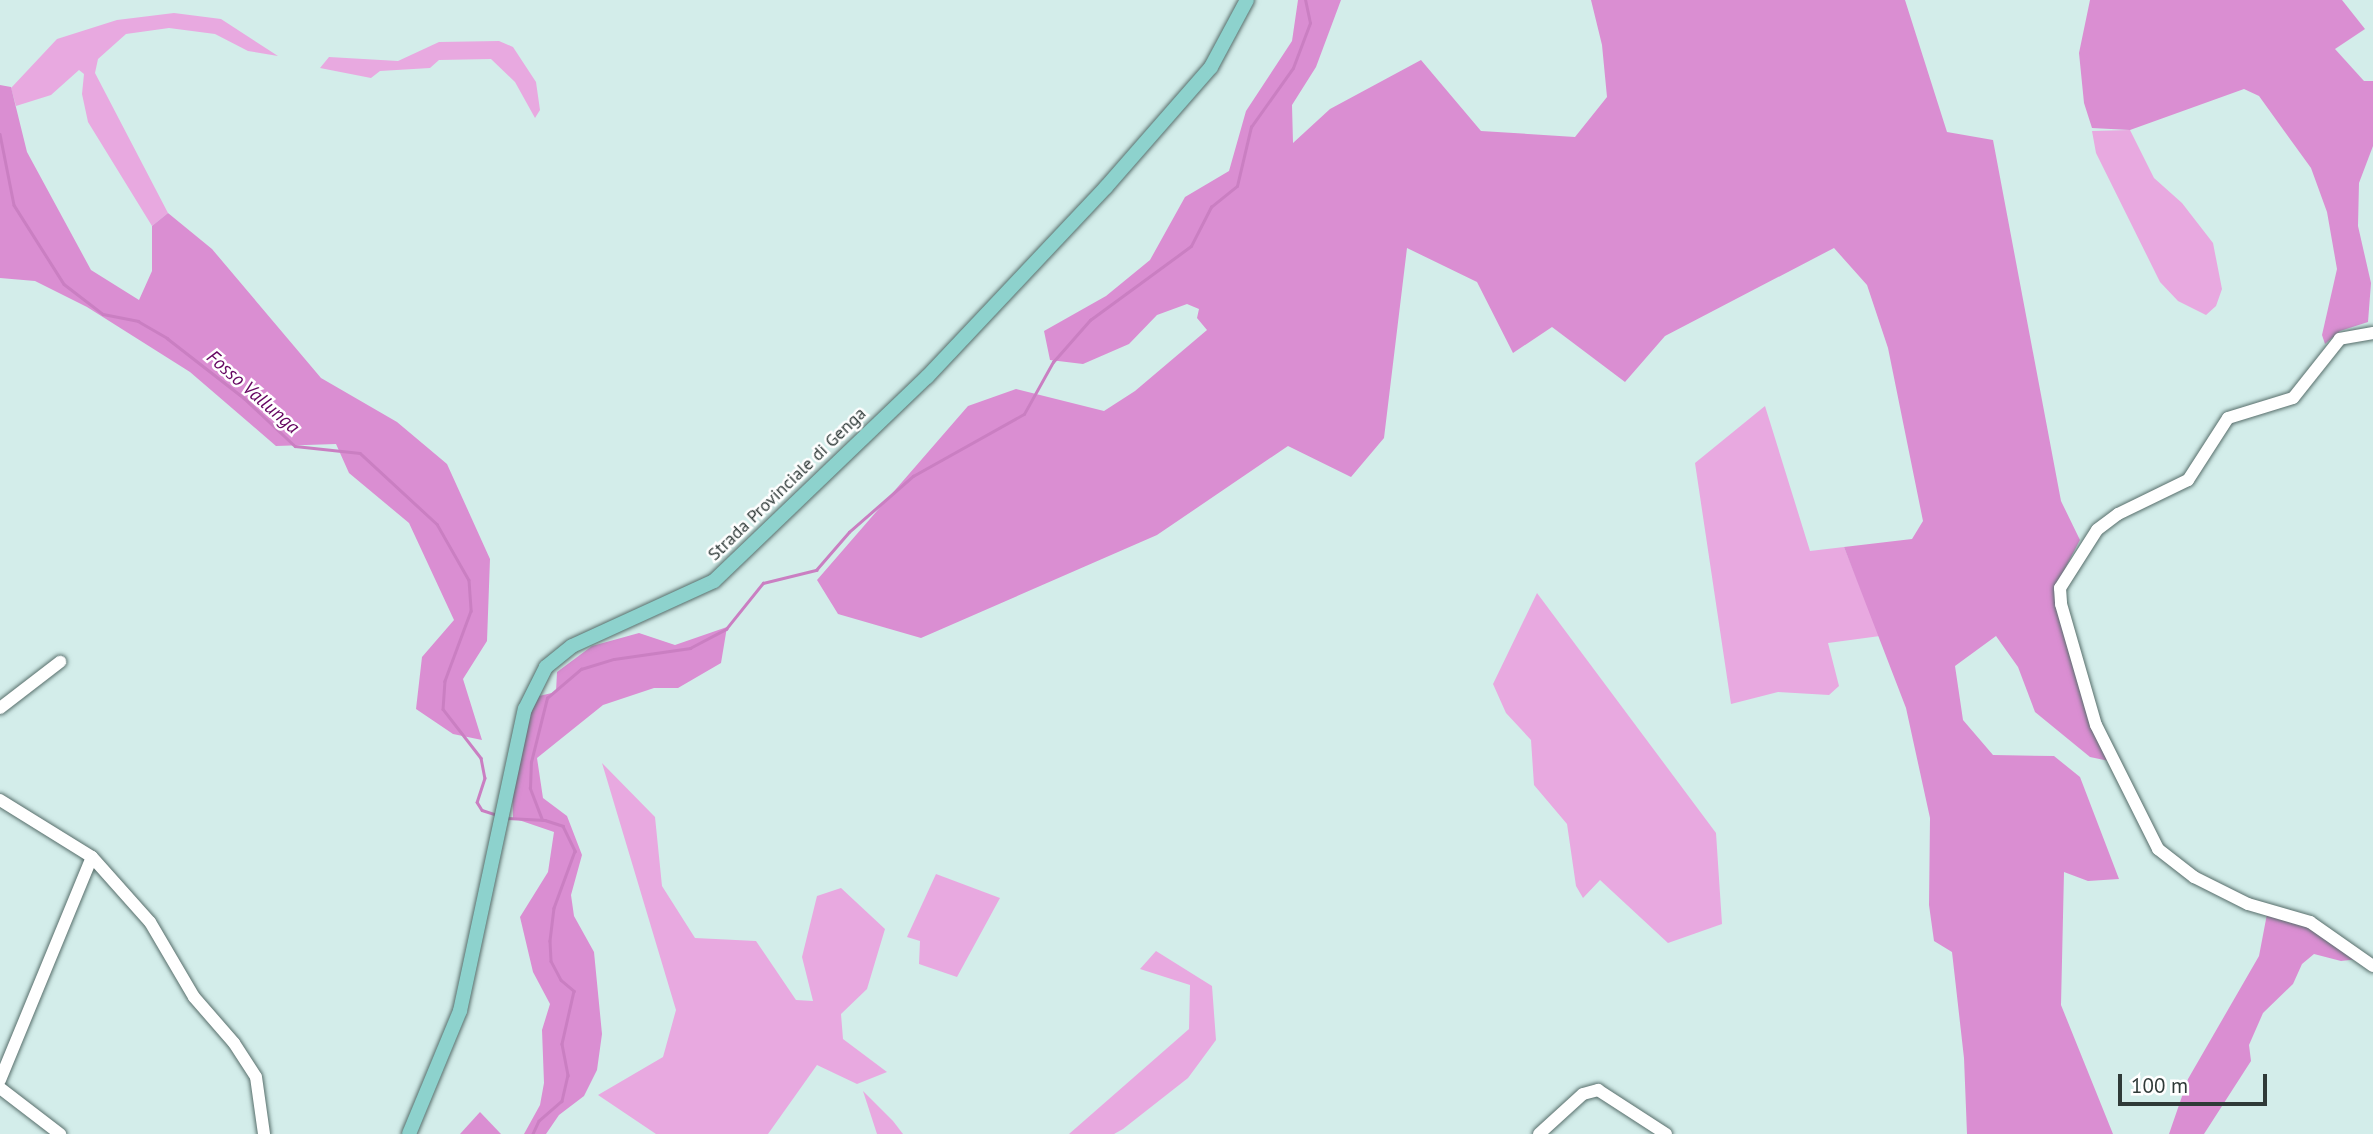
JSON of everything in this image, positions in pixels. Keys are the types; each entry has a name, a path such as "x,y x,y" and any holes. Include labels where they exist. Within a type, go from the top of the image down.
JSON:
{"main road":[{"name":"Strada Provinciale di Genga","path":"409,1134 460,1011 525,709 545,667 572,646 714,581 927,377 1105,187 1211,67 1247,0"}],"street":[{"path":"2373,333 2340,339 2293,398 2228,418 2188,480 2118,514 2097,530 2060,589 2060,604 2096,725 2158,849 2194,877 2248,904 2310,922 2373,966"},
{"path":"0,708 60,662"},
{"path":"0,800 92,857 150,922 194,997 234,1043 256,1077 264,1134"},
{"path":"0,1080 92,857"},
{"path":"0,1088 60,1134"},
{"path":"1539,1134 1583,1094 1598,1090 1666,1134"}],"shaded area":[{"path":"1298,0 1341,0 1316,67 1292,105 1293,143 1330,109 1421,60 1481,131 1575,137 1607,97 1602,45 1591,0 1905,0 1947,132 1993,140 2061,501 2080,540 2060,578 2109,761 2090,757 2035,712 2018,667 1996,636 1955,666 1963,720 1993,755 2054,756 2080,777 2119,879 2088,881 2064,872 2061,1005 2113,1134 1967,1134 1964,1058 1952,952 1934,941 1929,905 1930,818 1906,708 1844,547 1912,539 1923,521 1888,348 1867,285 1834,248 1665,336 1625,382 1552,327 1513,353 1477,282 1407,248 1384,438 1351,477 1288,446 1157,535 921,638 838,614 817,580 968,406 1016,389 1104,411 1135,391 1207,330 1197,318 1199,309 1187,304 1157,315 1129,344 1083,364 1050,360 1044,331 1106,296 1150,260 1185,197 1229,171 1246,111 1292,41"},
{"path":"2090,0 2342,0 2365,29 2335,49 2364,81 2373,81 2373,146 2359,183 2358,226 2371,283 2368,322 2340,331 2325,344 2322,335 2337,269 2327,212 2311,168 2259,96 2244,89 2130,130 2092,128 2084,103 2079,53"},
{"path":"174,13 221,19 278,56 248,51 215,34 169,28 126,34 98,59 95,73 168,213 152,226 88,122 82,94 84,74 79,70 51,95 16,106 11,88 57,39 117,20"},
{"path":"499,41 513,47 536,82 540,110 535,118 515,82 491,59 439,60 430,68 380,71 371,78 320,68 329,57 398,61 439,42"},
{"path":"0,85 11,87 27,152 91,270 139,300 152,271 152,226 168,213 212,249 321,378 397,422 447,464 490,559 487,641 463,679 482,740 453,734 416,709 422,657 454,620 409,523 349,473 336,444 276,446 190,372 87,307 35,281 0,278"},
{"path":"2130,130 2154,178 2182,203 2213,243 2222,289 2216,306 2206,315 2178,301 2160,282 2096,153 2092,131"},
{"path":"1765,406 1810,551 1844,547 1880,636 1828,643 1839,686 1829,695 1778,692 1731,704 1695,463"},
{"path":"1537,593 1716,833 1722,924 1668,943 1600,880 1583,898 1576,886 1567,824 1534,785 1531,740 1506,713 1493,684"},
{"path":"727,627 721,663 678,688 654,688 603,705 537,758 543,798 567,816 582,855 571,895 574,916 594,952 602,1034 597,1070 584,1096 559,1115 546,1134 524,1134 540,1105 544,1083 542,1030 550,1004 533,972 520,917 548,872 554,832 513,818 512,782 529,707 539,696 556,692 557,672 592,646 639,633 675,645"},
{"path":"602,763 655,817 662,886 695,938 756,941 796,1000 813,1001 802,957 817,896 841,888 885,929 867,989 841,1014 843,1039 887,1072 857,1084 817,1065 768,1134 656,1134 598,1095 663,1057 676,1010"},
{"path":"936,874 1000,898 957,977 919,964 920,941 907,937"},
{"path":"2267,914 2303,924 2358,959 2341,961 2314,954 2302,964 2293,984 2263,1013 2249,1045 2251,1061 2204,1134 2169,1134 2188,1079 2259,956"},
{"path":"1156,951 1212,986 1216,1040 1188,1078 1123,1129 1114,1134 1069,1134 1189,1029 1190,985 1140,969"},
{"path":"863,1091 893,1121 903,1134 877,1134"},
{"path":"480,1112 501,1134 460,1134"}],"waterway":[{"path":"542,820 530,788 531,762 547,698 581,669 614,659 690,648 726,629 763,583 816,570 849,532 913,476 1024,414 1053,362 1090,320 1191,246 1211,207 1237,186 1251,127 1293,68 1310,23 1305,0"},
{"name":"Fosso Vallunga","path":"0,134 14,205 64,284 103,314 138,321 167,338 244,398 295,446 360,453 437,524 469,580 471,611 445,681 443,709 481,758 485,778 477,802 482,810 497,815"},
{"name":"Fosso Vallunga","path":"507,818 545,820 563,826 575,851 554,908 550,941 551,961 561,980 574,991 562,1044 568,1075 562,1101 539,1121 533,1134"}]}
